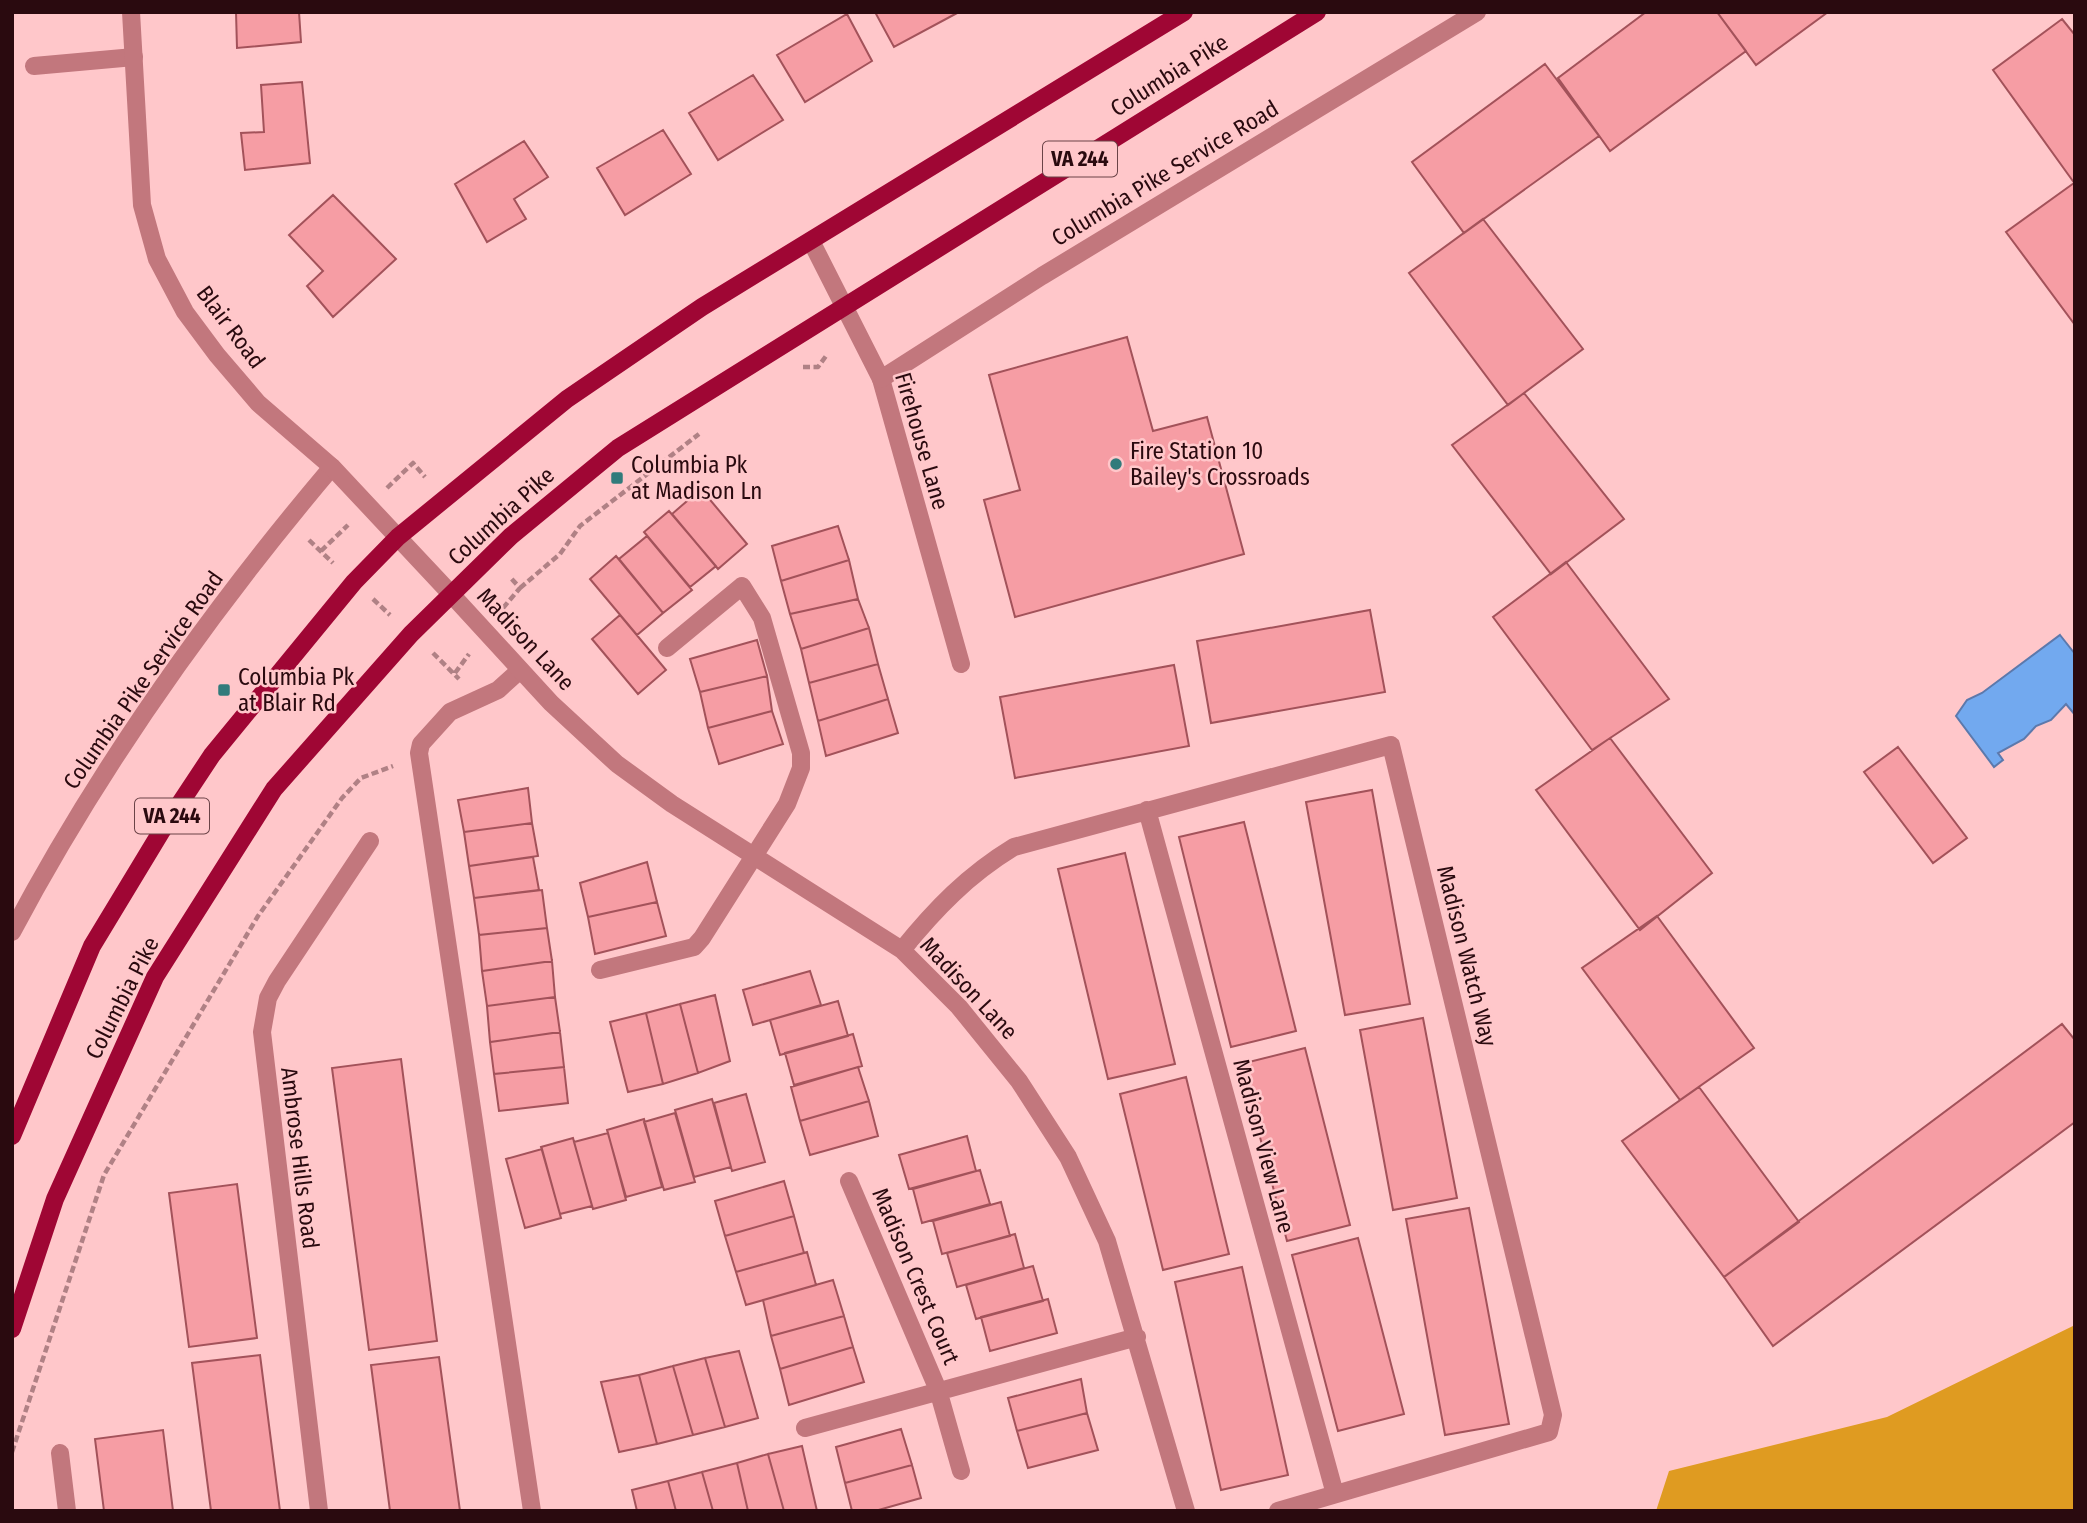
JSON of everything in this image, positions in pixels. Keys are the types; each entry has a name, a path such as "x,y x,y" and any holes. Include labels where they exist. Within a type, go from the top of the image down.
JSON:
{"main road":[{"name":"Columbia Pike","path":"12,1136 92,946 160,832 212,755 354,582 398,537 568,399 702,307 1184,12"},
{"name":"Columbia Pike","path":"12,1329 55,1199 155,976 274,789 411,634 511,536 618,448 1317,12"}],"street":[{"name":"Blair Road","path":"131,12 142,205 157,259 185,312 258,403 332,467 451,594"},
{"name":"Columbia Pike Service Road","path":"881,379 1042,275 1477,12"},
{"path":"34,66 134,57"},
{"name":"Firehouse Lane","path":"811,241 881,379 961,664"},
{"name":"Columbia Pike Service Road","path":"12,932 46,869 117,755 211,621 332,467"},
{"path":"600,970 694,947 787,804 801,768 801,753 762,618 742,586 667,648"},
{"name":"Madison Lane","path":"451,594 520,670 617,764 672,804 902,950 959,1007 1019,1081 1068,1157 1107,1241 1186,1511"},
{"path":"520,670 498,690 450,712 421,744 421,763 531,1511"},
{"name":"Madison Watch Way","path":"902,950 936,907 981,867 1014,847 1391,746 1553,1415 1549,1432 1278,1511"},
{"name":"Madison View Lane","path":"1147,810 1335,1494"},
{"name":"Ambrose Hills Road","path":"319,1511 262,1032 268,998 277,981 370,841"},
{"name":"Madison Crest Court","path":"849,1181 938,1390 961,1471"},
{"path":"805,1428 1137,1337"},
{"path":"60,1453 67,1511"}],"path":[{"path":"797,370 818,367 823,357"},
{"path":"520,588 560,554 580,526 703,431"},
{"path":"287,521 454,673 476,699"},
{"path":"12,1452 104,1175 126,1136 258,916 342,798 361,778 380,768 421,763"}],"shaded area":[{"path":"2075,1325 2075,1511 1656,1511 1669,1471 1887,1417"}],"water":[{"path":"2060,635 2075,654 2075,715 2066,704 2051,720 2036,726 2024,739 1998,753 2003,760 1994,767 1956,716 1967,700 1982,693"}],"building":[{"path":"236,12 299,12 301,42 237,48"},
{"path":"875,12 959,12 894,47"},
{"path":"1646,12 1717,12 1746,51 1610,151 1558,78"},
{"path":"1717,12 1828,12 1756,65"},
{"path":"847,14 872,61 805,102 777,55"},
{"path":"2062,19 2075,35 2075,184 1993,70"},
{"path":"1545,64 1599,136 1464,233 1412,162"},
{"path":"753,75 783,120 718,160 689,113"},
{"path":"302,82 310,163 245,170 241,133 264,132 261,85"},
{"path":"663,130 691,174 625,215 597,168"},
{"path":"524,141 548,177 514,199 526,219 487,242 455,184"},
{"path":"2075,184 2075,325 2006,232"},
{"path":"333,195 396,259 333,317 307,286 323,271 289,235"},
{"path":"1483,219 1583,349 1508,405 1409,273"},
{"name":"Fire Station 10 Bailey's Crossroads","path":"1127,337 1153,431 1207,417 1244,554 1015,617 984,500 1020,490 989,375"},
{"path":"1524,393 1624,519 1551,574 1452,445"},
{"path":"701,489 747,544 718,569 672,514"},
{"path":"669,511 716,566 690,587 644,532"},
{"path":"838,526 849,560 781,581 772,546"},
{"path":"647,536 692,590 663,613 619,559"},
{"path":"616,556 663,613 637,635 590,579"},
{"path":"849,560 858,599 790,614 781,581"},
{"path":"1566,562 1669,699 1592,750 1493,617"},
{"path":"858,599 869,628 801,649 790,614"},
{"path":"1370,610 1385,692 1211,723 1197,641"},
{"path":"620,615 666,670 638,694 592,639"},
{"path":"869,628 878,664 809,683 801,649"},
{"path":"757,640 767,676 700,692 690,659"},
{"path":"878,664 888,699 818,721 809,683"},
{"path":"1174,665 1189,746 1015,778 1000,697"},
{"path":"767,676 772,711 708,728 700,692"},
{"path":"888,699 898,733 826,756 818,721"},
{"path":"772,711 783,744 719,764 708,728"},
{"path":"1610,738 1712,873 1640,930 1536,790"},
{"path":"1898,747 1967,838 1933,863 1864,772"},
{"path":"528,788 532,823 464,832 458,800"},
{"path":"1372,790 1410,1004 1345,1015 1306,802"},
{"path":"1244,822 1296,1031 1231,1047 1179,837"},
{"path":"532,823 538,856 469,866 464,832"},
{"path":"1125,853 1175,1064 1108,1079 1058,869"},
{"path":"533,857 539,890 474,898 469,866"},
{"path":"647,862 657,902 588,917 580,883"},
{"path":"542,890 547,928 479,935 474,898"},
{"path":"657,902 666,936 595,954 588,917"},
{"path":"1657,916 1754,1048 1680,1100 1582,968"},
{"path":"547,928 552,961 482,971 479,935"},
{"path":"552,961 555,997 487,1006 482,971"},
{"path":"810,971 821,1005 753,1025 743,990"},
{"path":"715,995 730,1061 698,1073 680,1004"},
{"path":"555,997 560,1032 490,1042 487,1006"},
{"path":"838,1001 848,1036 780,1055 770,1020"},
{"path":"680,1004 698,1073 663,1084 646,1013"},
{"path":"646,1013 663,1084 628,1092 610,1022"},
{"path":"1423,1018 1457,1198 1393,1210 1360,1030"},
{"path":"2062,1024 2075,1040 2075,1122 1773,1346 1724,1277"},
{"path":"560,1032 564,1067 494,1074 490,1042"},
{"path":"853,1034 862,1066 794,1085 785,1053"},
{"path":"1305,1048 1350,1225 1287,1241 1241,1064"},
{"path":"401,1059 437,1341 369,1350 332,1068"},
{"path":"564,1067 568,1103 499,1111 494,1074"},
{"path":"858,1067 869,1101 800,1121 791,1087"},
{"path":"1186,1077 1229,1254 1163,1270 1120,1094"},
{"path":"1699,1087 1799,1222 1724,1277 1622,1141"},
{"path":"746,1094 765,1162 732,1171 714,1103"},
{"path":"712,1099 731,1167 694,1177 675,1110"},
{"path":"869,1101 878,1136 810,1155 800,1121"},
{"path":"675,1113 695,1182 664,1190 644,1122"},
{"path":"644,1119 662,1187 626,1197 607,1130"},
{"path":"608,1133 626,1200 593,1209 574,1142"},
{"path":"967,1136 976,1171 909,1189 899,1155"},
{"path":"573,1138 592,1206 560,1214 541,1147"},
{"path":"542,1149 561,1218 525,1228 506,1159"},
{"path":"980,1170 990,1204 922,1223 913,1189"},
{"path":"784,1181 794,1216 725,1236 715,1201"},
{"path":"237,1184 257,1338 189,1347 169,1193"},
{"path":"1001,1202 1010,1236 942,1254 933,1221"},
{"path":"1469,1208 1509,1424 1445,1435 1406,1219"},
{"path":"794,1216 804,1253 736,1272 725,1236"},
{"path":"1015,1234 1024,1268 957,1287 947,1253"},
{"path":"1358,1238 1404,1414 1338,1431 1292,1255"},
{"path":"807,1252 816,1285 746,1305 736,1272"},
{"path":"1033,1266 1043,1301 976,1319 966,1285"},
{"path":"1242,1267 1288,1475 1221,1490 1175,1282"},
{"path":"833,1280 844,1316 771,1336 763,1300"},
{"path":"1048,1299 1057,1333 990,1351 981,1317"},
{"path":"844,1316 853,1347 780,1369 771,1336"},
{"path":"853,1347 864,1382 789,1405 780,1369"},
{"path":"739,1351 758,1418 725,1427 705,1358"},
{"path":"260,1355 280,1511 211,1511 192,1363"},
{"path":"439,1357 460,1511 390,1511 371,1365"},
{"path":"705,1358 725,1427 693,1435 673,1366"},
{"path":"673,1366 693,1435 657,1444 639,1375"},
{"path":"639,1375 657,1444 619,1452 601,1382"},
{"path":"1081,1379 1087,1413 1017,1431 1008,1398"},
{"path":"1087,1413 1098,1450 1028,1468 1017,1431"},
{"path":"901,1429 912,1465 845,1483 836,1447"},
{"path":"163,1430 173,1511 104,1511 95,1439"},
{"path":"802,1446 817,1511 784,1511 768,1454"},
{"path":"768,1454 784,1511 748,1511 737,1463"},
{"path":"737,1463 748,1511 713,1511 702,1472"},
{"path":"912,1465 921,1498 875,1511 852,1511 845,1483"},
{"path":"702,1472 713,1511 676,1511 668,1481"},
{"path":"668,1481 676,1511 637,1511 632,1490"}],"place":[{"name":"Fire Station 10 Bailey's Crossroads","path":"1116,464"},
{"name":"Columbia Pk at Madison Ln","path":"617,478"},
{"name":"Columbia Pk at Blair Rd","path":"224,690"}]}
